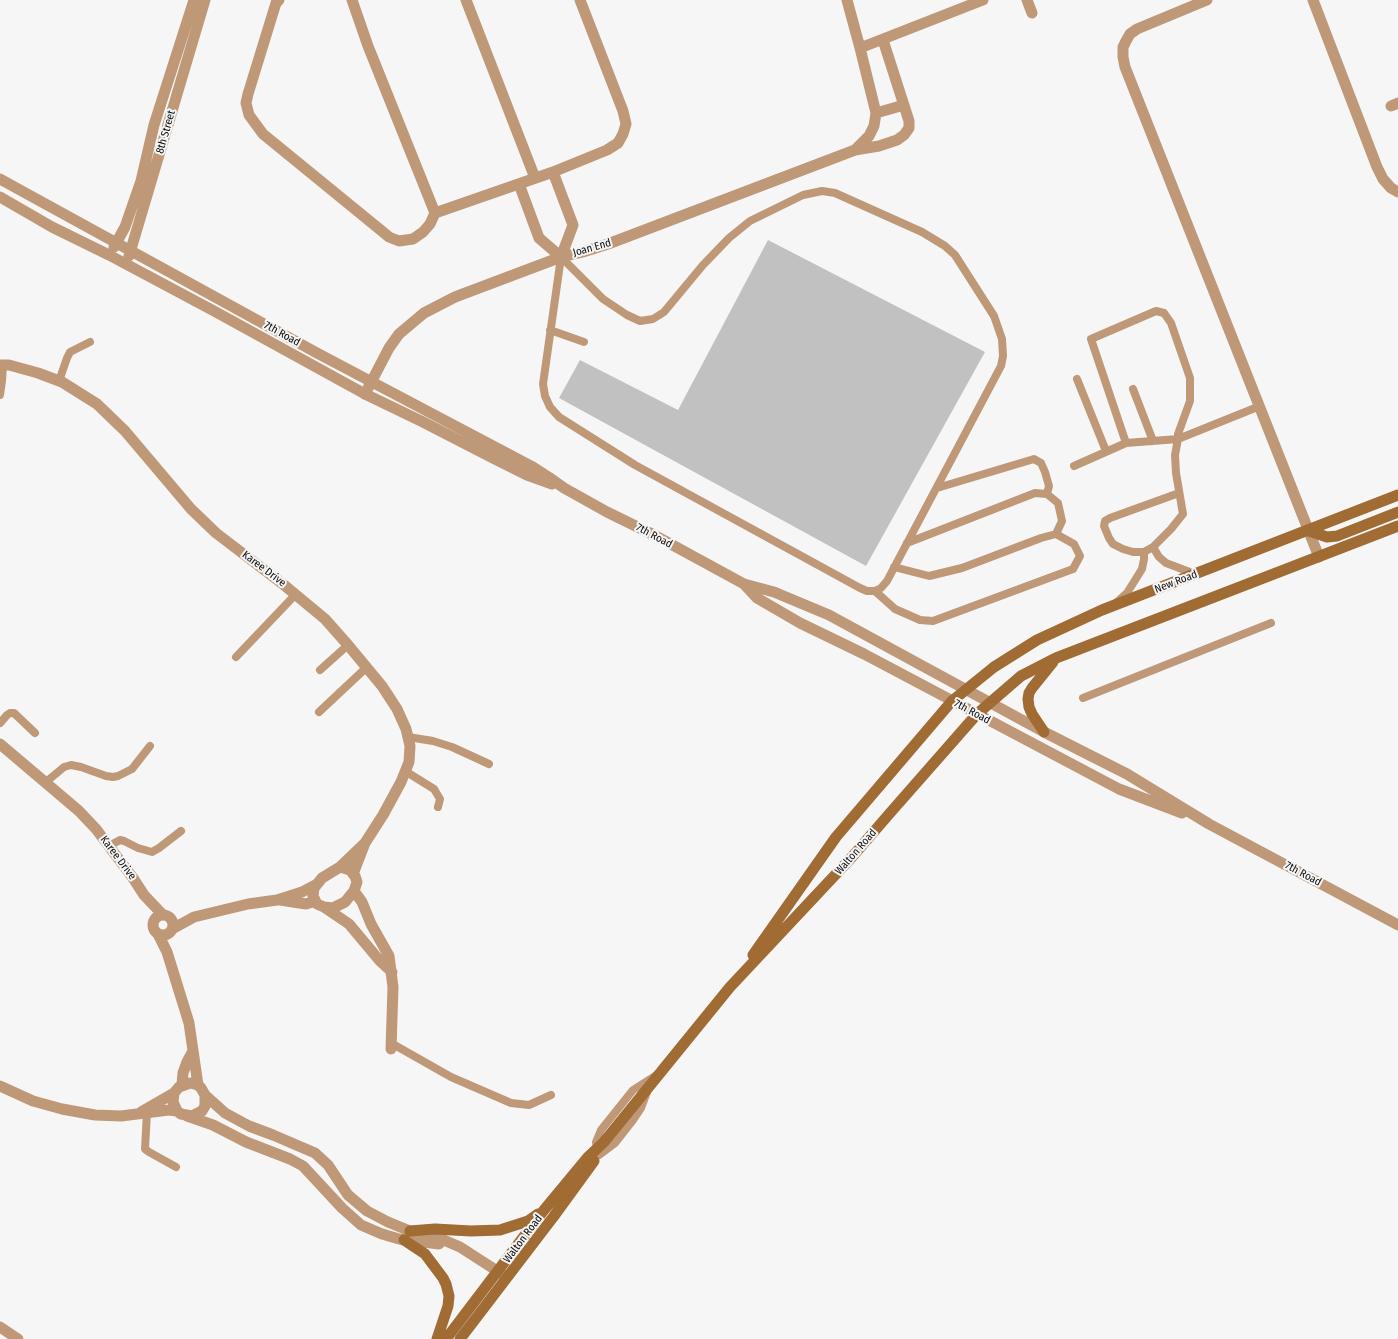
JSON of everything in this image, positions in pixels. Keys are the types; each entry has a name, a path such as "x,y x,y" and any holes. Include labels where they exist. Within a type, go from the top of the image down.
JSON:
{"main road":[{"name":"New Road","path":"966,689 999,664 1037,640 1070,624 1114,605 1398,495"},
{"path":"1309,530 1327,537 1333,537 1398,512"},
{"path":"990,703 1022,676 1056,658 1398,526"},
{"path":"1044,732 1032,714 1028,699 1032,688 1056,658"},
{"name":"Walton Road","path":"730,987 836,837 952,701 966,689"},
{"name":"Walton Road","path":"446,1339 554,1216 600,1149 730,987 852,857 978,714 990,703"},
{"name":"Walton Road","path":"460,1339 544,1210 588,1157 600,1149"},
{"path":"407,1236 435,1229 471,1231 500,1230 528,1221 544,1210"},
{"path":"407,1236 425,1254 446,1284 449,1296 448,1306 437,1339"}],"street":[{"name":"8th Street","path":"109,255 125,227 141,181 154,125 194,0"},
{"name":"8th Street","path":"126,264 205,0"},
{"path":"279,0 276,3 247,98 246,103 249,115 263,134 389,237 399,241 412,239 423,232 430,224 435,213 368,46 352,0"},
{"path":"466,0 535,178"},
{"path":"435,213 553,172 618,144 624,134 626,124 623,111 580,0"},
{"path":"847,0 876,113 874,126 869,136 855,150"},
{"path":"860,48 983,0"},
{"path":"1027,0 1032,13"},
{"path":"1207,0 1137,29 1130,34 1126,41 1123,47 1122,57 1319,557"},
{"path":"1313,0 1377,167 1383,180 1391,188 1398,192"},
{"path":"855,150 879,146 897,140 904,135 909,128 909,121 904,104 883,40"},
{"path":"876,113 904,104"},
{"name":"Joan End","path":"365,394 389,348 400,334 424,313 455,297 561,257 608,244 855,150"},
{"path":"519,184 539,238 561,257 572,224 553,172"},
{"name":"7th Road","path":"0,179 371,382 533,467 564,488 744,584 774,592 829,615 1044,732 1126,774 1209,824 1398,925"},
{"name":"7th Road","path":"0,197 52,227 126,264 365,394 528,475 564,488"},
{"name":"Karee Drive","path":"1,365 38,373 59,381 97,404 125,431 191,509 227,542 296,594 325,619 382,686 397,709 406,729 410,746 409,762 401,782 383,815 365,842 340,867"},
{"name":"7th Road","path":"744,584 757,598 780,611 1119,788 1209,824"},
{"name":"Karee Drive","path":"0,744 79,811 96,829 144,895 166,915"},
{"name":"Karee Drive","path":"353,874 365,842"},
{"path":"277,900 306,904 319,904 333,908 345,902 354,891 357,882 350,870 340,867 322,878 313,892 319,904 349,924 380,961 392,972"},
{"path":"194,918 166,915 159,916 153,923 155,932 167,932 194,918 248,904 277,900 302,892 317,884"},
{"path":"354,891 362,902 371,924 389,956 392,972 393,996 391,1046"},
{"name":"Karee Drive","path":"144,895 153,923"},
{"path":"166,915 172,919 174,923 167,932 167,952 189,1023 198,1085 205,1095 226,1113 248,1126 315,1153 328,1165 348,1195 367,1211 388,1222 407,1236"},
{"path":"358,934 371,924"},
{"path":"144,1112 174,1093 182,1084 183,1074 187,1062 193,1051"},
{"path":"182,1084 190,1083 198,1085"},
{"path":"0,1086 33,1101 62,1109 95,1115 121,1116 169,1110 192,1116 202,1111 205,1106 205,1095"},
{"path":"174,1093 173,1102 182,1113 213,1125 246,1142 276,1153 303,1166 342,1208 361,1225 382,1234 407,1236 432,1235 460,1247 501,1276"},
{"path":"297,1163 305,1149"},
{"path":"382,1234 388,1222"},
{"path":"0,1326 18,1339"}],"lane":[{"path":"822,191 835,193 935,238 955,255 994,316 1002,339 1003,356 1001,366 887,581 881,588 875,591 867,591 860,588 635,466 559,417 550,407 545,396 543,384 561,257 603,299 627,315 640,321 653,319 664,312 703,265 729,238 750,221 803,195 822,191"},
{"path":"1126,443 1091,339 1156,311 1164,313 1170,323 1190,378 1190,401 1178,434 1175,455 1183,514 1172,530 1144,552 1123,549 1113,544 1104,526 1105,521 1179,493"},
{"path":"550,330 584,342"},
{"path":"59,381 70,352 90,342"},
{"path":"0,395 2,381 1,365"},
{"path":"1077,379 1106,451"},
{"path":"1133,389 1153,441"},
{"path":"1074,466 1126,443 1178,438 1260,406"},
{"path":"937,488 1034,459 1041,462 1045,472 1049,486 1047,494"},
{"path":"907,543 1035,493 1047,494 1058,503 1062,522 1056,534"},
{"path":"875,591 895,609 920,620 933,622 1073,569 1080,556 1074,544 1056,534 1041,538 962,568 929,576 894,568"},
{"path":"1153,546 1158,557 1166,563 1195,574"},
{"path":"1114,605 1127,593 1142,569 1144,552"},
{"path":"236,657 296,594"},
{"path":"1083,698 1271,623"},
{"path":"320,670 348,645"},
{"path":"318,712 367,667"},
{"path":"0,723 7,715 14,713 35,733"},
{"path":"408,738 433,741 452,747 489,764"},
{"path":"46,782 64,767 71,765 106,776 118,776 132,769 150,746"},
{"path":"405,771 434,789 440,800 438,807"},
{"path":"109,846 120,840 124,840 138,848 152,852 181,831"},
{"path":"391,1046 451,1077 511,1104 529,1105 551,1095"},
{"path":"600,1149 596,1142 601,1130 633,1090 659,1074"},
{"path":"144,1112 145,1149 176,1167"}],"building":[{"path":"768,240 985,352 866,566 559,398 580,360 678,410"}]}
